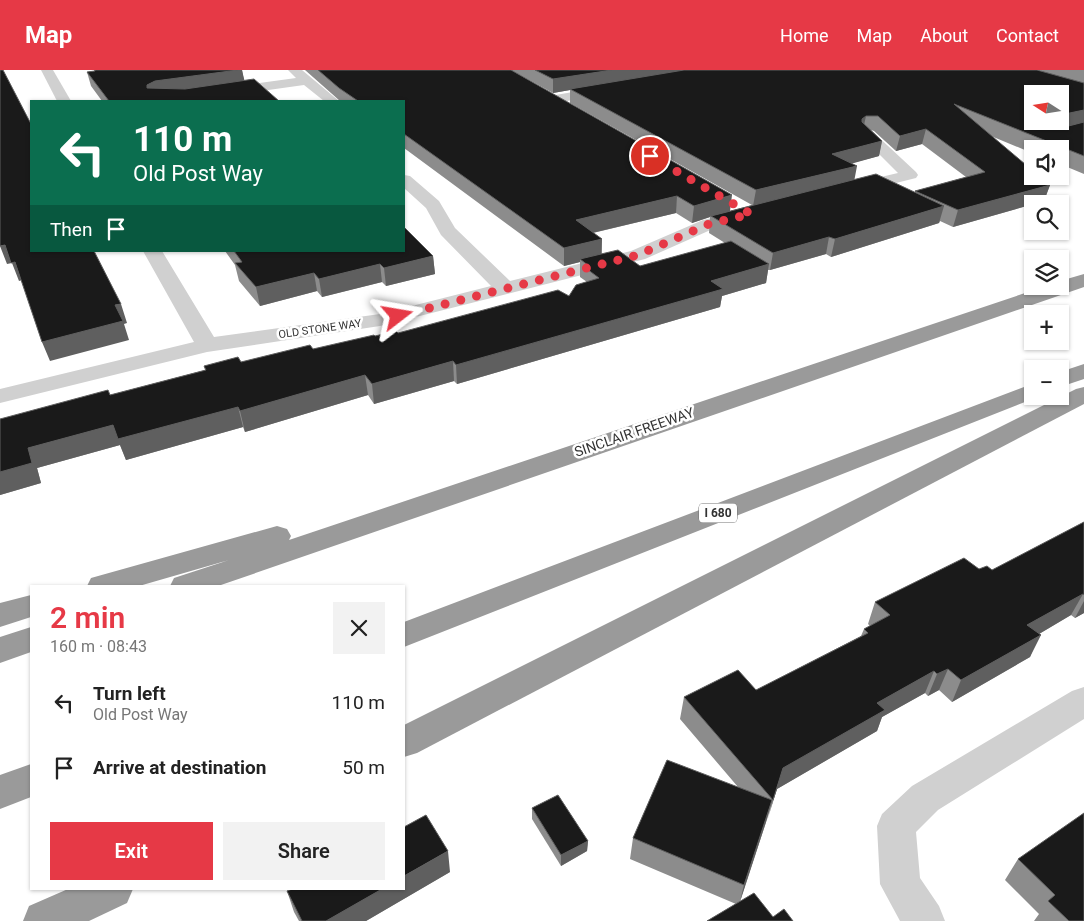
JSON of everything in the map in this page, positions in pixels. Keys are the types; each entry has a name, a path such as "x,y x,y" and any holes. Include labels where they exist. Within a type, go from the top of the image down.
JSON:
{"highway":[{"name":"SINCLAIR FREEWAY","path":"188,585 1084,280"},
{"path":"1069,376 1084,370"},
{"name":"I 680","path":"405,635 1024,394"},
{"path":"405,741 1084,394"},
{"path":"106,585 594,446"},
{"path":"0,615 30,606"},
{"path":"0,650 30,639"},
{"path":"0,792 30,780"},
{"path":"44,921 110,890"},
{"path":"53,921 114,890"}],"street":[{"path":"47,70 63,100"},
{"path":"294,70 331,100"},
{"path":"166,100 306,81"},
{"path":"550,100 618,88"},
{"path":"535,91 575,114"},
{"path":"834,194 910,175 868,134"},
{"path":"405,181 433,204 448,231 506,288"},
{"name":"OLD STONE WAY","path":"0,396 207,345 380,320 638,255 709,224 748,210"},
{"path":"153,252 207,345"},
{"path":"924,921 900,884 896,826 925,798 1084,701"}],"building":[{"path":"0,70 3,70 30,122 30,252 95,252 121,304 115,305 123,321 42,342 15,262 11,263 5,245 0,246"},
{"path":"238,70 155,81 147,85 147,88 185,89 254,79 278,100 108,100 87,72"},
{"path":"318,70 511,70 732,195 694,206 677,196 576,220 602,239 564,248 405,135 405,100 357,100"},
{"path":"535,70 612,70 553,79"},
{"path":"684,70 1037,70 1084,83 1084,110 1069,113 1069,85 1024,85 1024,130 1069,130 1069,126 1084,122 1084,156 1069,150 1069,140 1044,140 954,104 1024,163 1024,185 1050,185 958,210 915,191 985,172 926,129 900,136 878,116 866,116 862,119 862,122 882,141 832,154 857,166 756,190 570,89"},
{"path":"876,174 944,206 835,239 829,237 773,253 711,216"},
{"path":"405,228 433,256 384,268 380,264 319,279 314,273 256,287 235,263 242,262 235,252 405,252"},
{"path":"731,241 769,264 711,281 723,289 456,365 453,361 372,384 365,375 240,411 238,407 118,439 113,425 28,448 32,463 0,472 0,419 108,390 110,395 206,370 204,366 238,357 241,362 310,345 313,349 374,335 396,331 398,333 558,290 569,296 576,285 599,278 587,269 589,266 580,259 618,250 640,266"},
{"path":"1084,522 1084,595 1027,625 1041,635 961,680 948,669 937,674 934,671 877,703 885,710 783,768 773,800 684,697 738,670 756,690 868,633 864,629 890,615 875,602 964,558 979,569 987,566 992,570"},
{"path":"667,760 772,800 744,885 633,838"},
{"path":"558,795 588,841 561,855 532,808"},
{"path":"1084,813 1084,921 1069,921 1048,901 1055,895 1018,859"},
{"path":"426,815 448,851 405,875 405,826"},
{"path":"380,890 326,921 302,921 287,891"},
{"path":"754,893 773,917 784,909 793,921 707,921"}],"route":[{"path":"398,316 638,255 709,224 751,214 650,156"}]}
